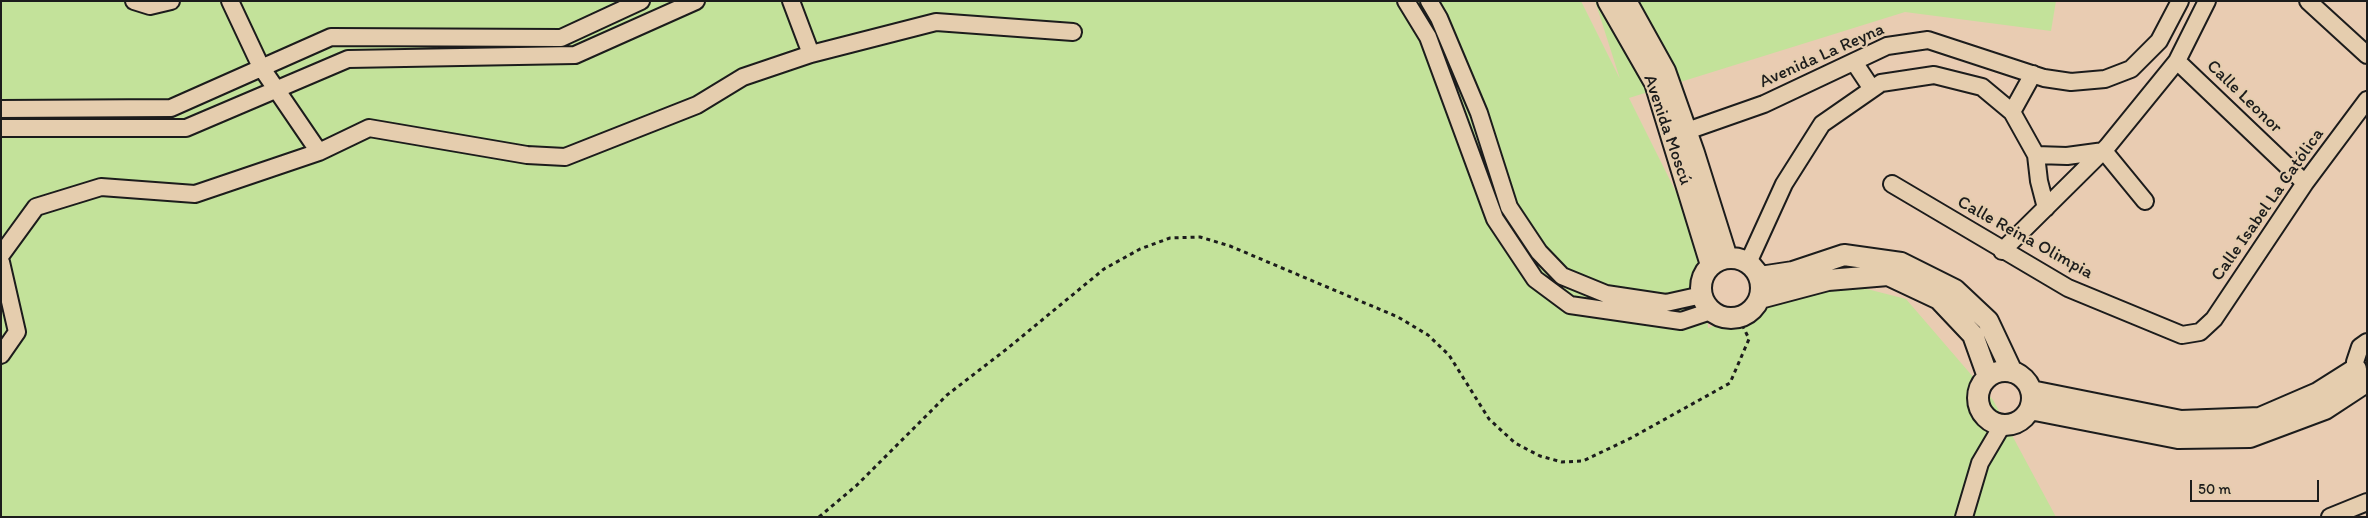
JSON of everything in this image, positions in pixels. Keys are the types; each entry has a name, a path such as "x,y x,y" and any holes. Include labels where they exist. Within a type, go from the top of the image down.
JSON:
{"street":[{"path":"134,1 150,6 171,1"},
{"path":"230,1 261,67 319,152"},
{"path":"1,109 172,108 331,37 561,38 641,1"},
{"path":"1,128 186,128 277,91 348,59 575,55 696,1"},
{"path":"791,1 812,54"},
{"path":"1406,1 1428,37 1495,219 1535,279 1570,305 1681,321 1706,303"},
{"path":"1429,1 1440,18 1479,113 1509,207 1539,252 1562,276 1606,294 1666,303 1706,303"},
{"name":"Avenida Moscú","path":"1608,1 1655,83 1719,262"},
{"name":"Avenida Moscú","path":"1626,1 1665,71 1687,130 1719,262"},
{"name":"Avenida La Reyna","path":"1687,130 1764,104 1887,46 1928,40 2033,74 2071,82 2104,79 2132,69 2159,41 2180,1"},
{"path":"2002,251 2104,151 2177,61 2208,1"},
{"path":"2308,1 2367,55"},
{"path":"1421,26 1440,18"},
{"path":"1,255 36,207 101,187 195,194 319,152 369,128 527,155 565,157 697,105 743,77 812,54 936,22 1073,32"},
{"name":"Calle Leonor","path":"2177,61 2305,183"},
{"path":"1854,62 1872,89"},
{"path":"2012,112 2033,74"},
{"path":"1754,270 1784,184 1822,124 1881,83 1934,75 1982,88 2012,112 2036,155 2039,181 2046,208"},
{"name":"Calle Isabel La Católica","path":"2200,332 2214,319 2305,183 2367,100"},
{"path":"2036,155 2067,156 2104,151"},
{"path":"2104,151 2145,201"},
{"path":"1482,185 1501,180"},
{"name":"Calle Reina Olimpia","path":"1892,184 2002,251 2068,288 2182,335 2200,332"},
{"path":"1754,270 1793,272 1844,255 1901,263 1955,290 1988,321 2012,372 2027,382 2030,400 2019,421 2004,424 1987,417 1979,402 1979,392 1988,377 1995,373 2012,372"},
{"path":"1742,259 1754,270 1762,284 1760,298 1755,307 1739,318 1724,318 1706,303 1701,284 1704,274 1719,262 1742,259"},
{"path":"1,262 17,332 1,355"},
{"path":"1760,298 1828,280 1888,275 1939,300 1973,335 1988,377"},
{"path":"2030,400 2178,438 2250,436 2300,410 2325,409 2363,378 2357,354 2367,342"},
{"path":"1964,517 1968,496 1980,463 2004,424"},
{"path":"2330,517 2367,502"}],"path":[{"path":"819,517 857,485 947,395 1008,348 1097,274 1140,249 1170,238 1200,237 1230,246 1398,317 1428,335 1449,354 1489,419 1515,443 1540,456 1562,462 1583,461 1631,438 1730,384 1749,339 1739,318"}],"green space":[{"path":"1,1 1581,1 1620,79 1595,1 2056,1 2051,31 1905,12 1629,98 1704,248 1708,328 1832,280 1906,299 1993,400 2056,517 1,517"}]}
